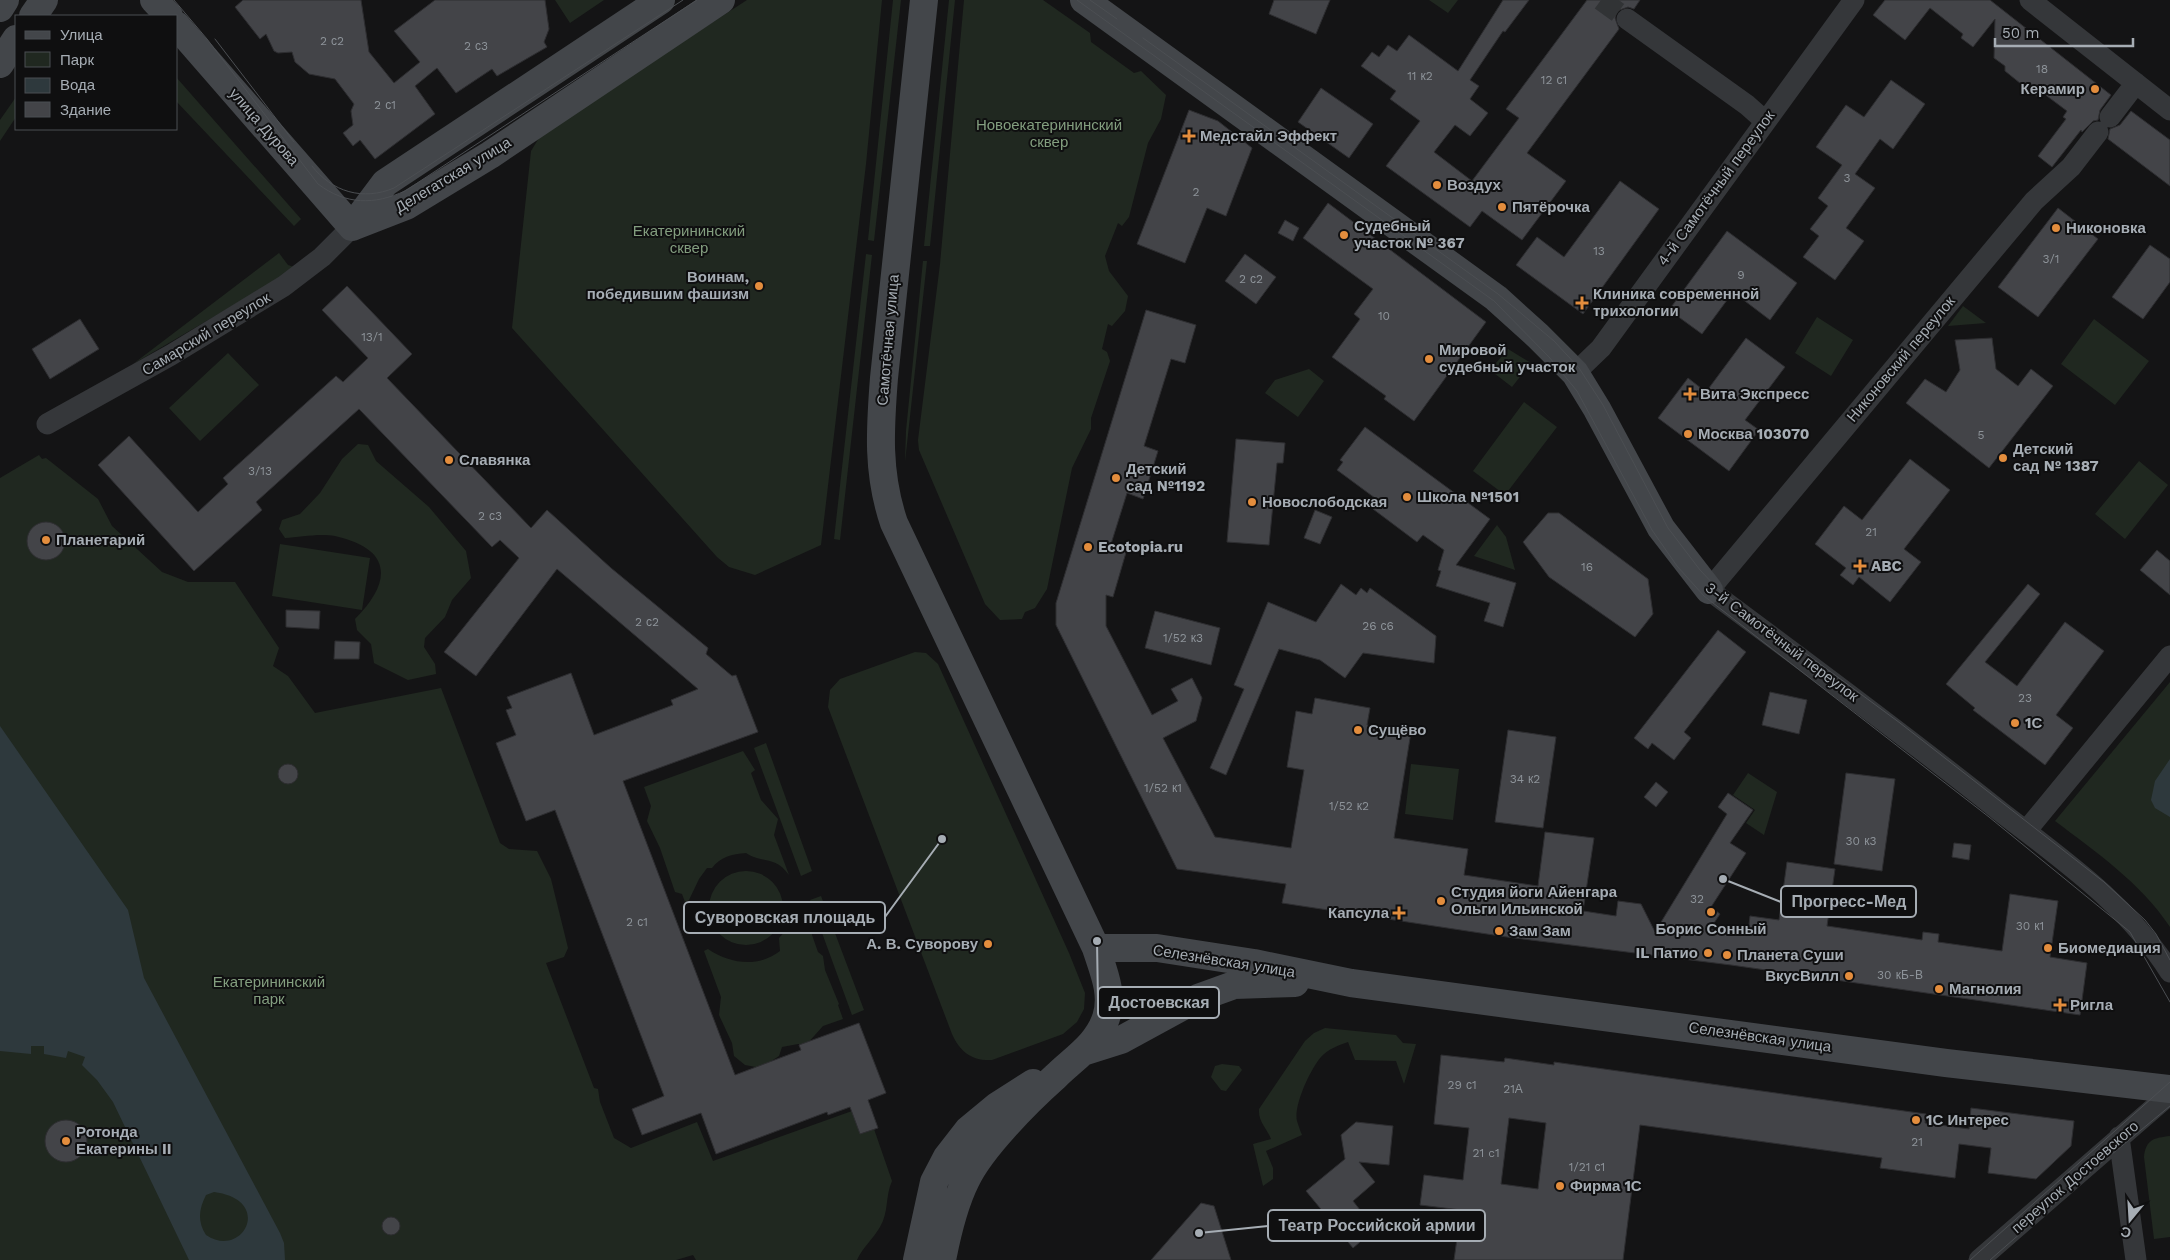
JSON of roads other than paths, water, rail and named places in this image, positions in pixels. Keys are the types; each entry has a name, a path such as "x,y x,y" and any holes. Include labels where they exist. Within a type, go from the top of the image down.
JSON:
{"main road":[{"path":"0,8 6,0"},
{"path":"33,15 44,0"},
{"path":"154,0 167,15"},
{"name":"Делегатская улица","path":"352,227 385,183 661,0"},
{"name":"Делегатская улица","path":"352,227 406,206 490,154 721,0"},
{"name":"Самотёчная улица","path":"924,0 884,378 881,466 887,502 894,523 1096,948 1108,986 1110,1001 1102,1030 1086,1051"},
{"name":"3-й Самотёчный переулок","path":"1084,0 1496,298 1538,336 1575,373 1597,409 1661,528 1709,590"},
{"name":"улица Дурова","path":"178,27 352,227"},
{"path":"0,64 15,41"},
{"name":"Селезнёвская улица","path":"1096,948 1157,948 1254,963 1351,984 1946,1062 2170,1089"},
{"name":"Селезнёвская улица","path":"1086,1051 1121,1040 1198,998 1234,985 1300,982 1351,984"},
{"path":"917,1260 934,1182 947,1157 968,1130 997,1106 1086,1051"},
{"path":"942,1260 961,1193 973,1168 1013,1119 1055,1076 1086,1051"}],"street":[{"name":"4-й Самотёчный переулок","path":"1575,373 1601,348 1854,0"},
{"path":"2030,0 2170,110"},
{"path":"1627,19 1747,105 1765,121"},
{"name":"Никоновский переулок","path":"1709,590 2034,201 2071,168 2136,83"},
{"name":"Самарский переулок","path":"47,424 172,355 284,286 322,257 352,227"},
{"name":"3-й Самотёчный переулок","path":"1709,590 1842,688 2099,890 2147,938 2170,972"},
{"path":"2026,832 2170,656"},
{"name":"переулок Достоевского","path":"1979,1260 2170,1094"},
{"path":"2120,1137 2136,1260"}],"water":[{"path":"0,726 128,910 144,978 280,1233 284,1243 285,1260 189,1260 113,1102 97,1080 82,1065 85,1057 68,1051 66,1058 44,1054 44,1046 31,1046 31,1054 0,1051","holes":["214,1192 233,1197 244,1206 248,1216 246,1226 240,1234 231,1240 219,1241 206,1235 200,1220 202,1205 206,1195"]},
{"path":"2170,759 2170,817 2155,808 2151,800 2155,781"}],"tunnel":[{"path":"1601,0 1627,19"}],"tram line":[{"path":"174,0 207,39 318,184 339,196 360,201 382,199 405,191 697,0"},
{"path":"312,166 329,182 349,192 371,194 394,188 683,0"},
{"path":"1077,0 1494,301 1549,357 1577,391 1652,530 1677,566 1704,596 1989,817 2130,932 2170,1002"},
{"path":"1090,0 1117,19"},
{"path":"1143,38 1498,294 1554,341 1579,368 1603,405 1668,528 1700,570 1717,588 1900,723 2104,882 2145,920 2156,934 2170,960"},
{"path":"215,39 294,142"},
{"path":"1970,1260 2170,1082"},
{"path":"1990,1260 2094,1169 2170,1106"}],"place":[{"name":"Керамир","path":"2095,89"},
{"name":"Медстайл Эффект","path":"1189,136"},
{"name":"Воздух","path":"1437,185"},
{"name":"Пятёрочка","path":"1502,207"},
{"name":"Никоновка","path":"2056,228"},
{"name":"Судебный участок № 367","path":"1344,235"},
{"name":"Воинам, победившим фашизм","path":"759,286"},
{"name":"Клиника современной трихологии","path":"1582,303"},
{"name":"Мировой судебный участок","path":"1429,359"},
{"name":"Вита Экспресс","path":"1690,394"},
{"name":"Москва 103070","path":"1688,434"},
{"name":"Детский сад № 1387","path":"2003,458"},
{"name":"Славянка","path":"449,460"},
{"name":"Детский сад №1192","path":"1116,478"},
{"name":"Школа №1501","path":"1407,497"},
{"name":"Новослободская","path":"1252,502"},
{"name":"Планетарий","path":"46,540"},
{"name":"Ecotopia.ru","path":"1088,547"},
{"name":"ABC","path":"1860,566"},
{"name":"1С","path":"2015,723"},
{"name":"Сущёво","path":"1358,730"},
{"name":"Суворовская площадь","path":"942,839"},
{"name":"Прогресс-Мед","path":"1723,879"},
{"name":"Студия йоги Айенгара Ольги Ильинской","path":"1441,901"},
{"name":"Борис Сонный","path":"1711,912"},
{"name":"Капсула","path":"1399,913"},
{"name":"Зам Зам","path":"1499,931"},
{"name":"Достоевская","path":"1097,941"},
{"name":"А. В. Суворову","path":"988,944"},
{"name":"Биомедиация","path":"2048,948"},
{"name":"IL Патио","path":"1708,953"},
{"name":"Планета Суши","path":"1727,955"},
{"name":"ВкусВилл","path":"1849,976"},
{"name":"Магнолия","path":"1939,989"},
{"name":"Ригла","path":"2060,1005"},
{"name":"1С Интерес","path":"1916,1120"},
{"name":"Ротонда Екатерины II","path":"66,1141"},
{"name":"Фирма 1С","path":"1560,1186"},
{"name":"Театр Российской армии","path":"1199,1233"}],"park label":[{"name":"Новоекатерининский сквер","path":"1049,134"},
{"name":"Екатерининский сквер","path":"689,240"},
{"name":"Екатерининский парк","path":"269,990"}]}
